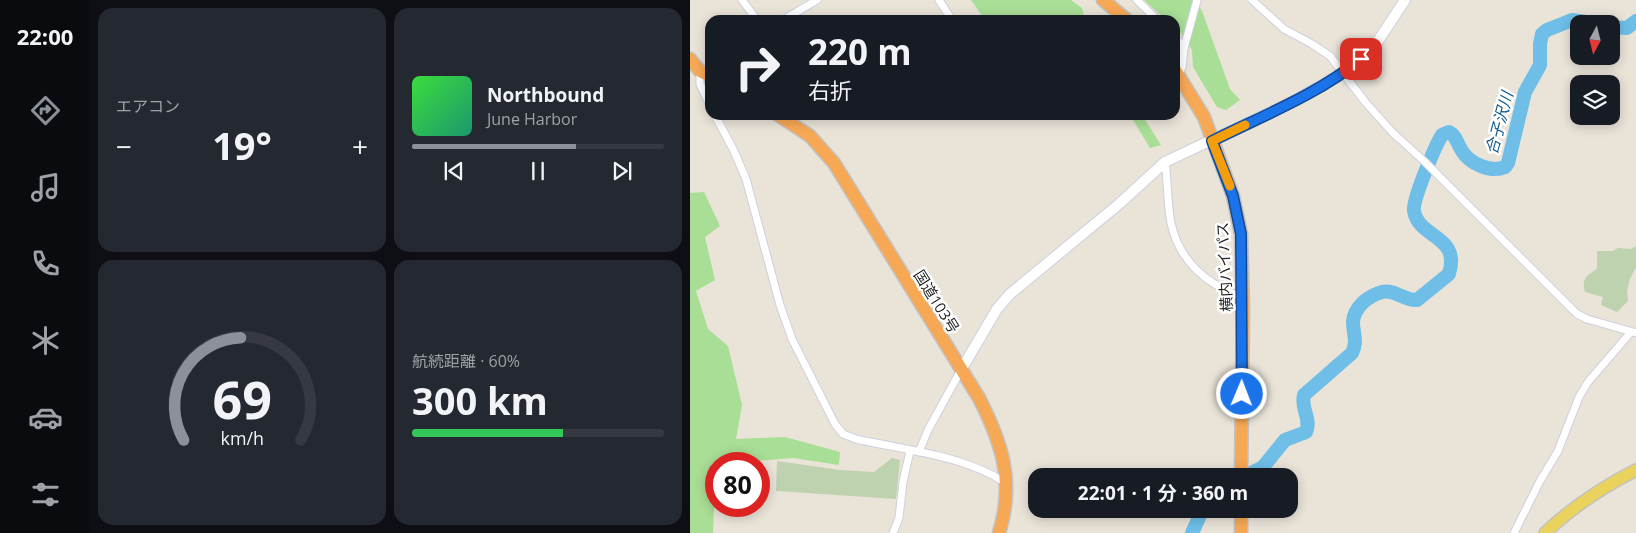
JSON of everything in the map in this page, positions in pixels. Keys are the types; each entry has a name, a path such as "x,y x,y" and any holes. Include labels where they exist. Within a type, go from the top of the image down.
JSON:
{"highway":[{"path":"1103,0 1121,15"},
{"path":"690,58 705,74"},
{"name":"横内バイパス","path":"1180,78 1204,117 1233,196 1241,234 1241,468"},
{"name":"国道103号","path":"786,120 810,136 834,163 979,398 993,425 1004,458 1006,484 1004,512 999,533"},
{"path":"1241,518 1241,533"}],"main road":[{"path":"1545,533 1566,514 1636,470"}],"street":[{"path":"742,0 753,15"},
{"path":"789,15 804,3 817,0"},
{"path":"939,0 949,15"},
{"path":"1137,0 1152,15"},
{"path":"1180,69 1197,0"},
{"path":"1252,0 1284,29 1330,56 1366,103 1392,132 1424,161 1577,314 1587,319 1633,332 1588,382 1579,397 1558,451 1540,481 1514,533"},
{"path":"918,452 928,430 997,309 1010,294 1119,204 1165,162 1286,105 1344,73 1378,41 1392,22 1404,0"},
{"path":"1180,43 1184,48"},
{"path":"705,74 700,84 705,94"},
{"path":"718,120 746,179 780,305 792,339 835,424 843,434 965,463 991,474 1006,484"},
{"path":"1165,162 1171,223 1176,238 1187,259 1201,275 1223,290 1242,297"},
{"path":"894,533 899,518 903,482 910,451"}],"green space":[{"path":"971,0 1071,0 1082,8 1084,15 982,15"},
{"path":"1144,0 1195,0 1202,11 1230,89 1240,100 1226,110 1217,107 1193,67 1192,50 1180,32 1180,15 1160,15"},
{"path":"1133,120 1145,120 1161,145 1150,148"},
{"path":"704,192 720,226 705,237 715,280 696,291 708,329 728,346 742,405 736,439 785,437 840,452 839,465 793,458 770,460 770,452 705,452 705,517 714,517 713,533 690,533 690,193"},
{"path":"1636,246 1636,267 1627,291 1628,301 1617,312 1601,305 1603,297 1585,292 1584,281 1588,275 1597,269 1597,251 1613,251 1618,248 1631,249"},
{"path":"892,458 900,460 896,499 776,491 777,461 840,470 874,472"}],"waterway":[{"name":"合子沢川","path":"1261,468 1285,440 1306,432 1308,423 1303,404 1304,395 1352,353 1355,341 1353,322 1359,307 1367,299 1382,292 1391,292 1408,299 1417,300 1449,274 1451,261 1445,244 1423,227 1417,220 1414,211 1420,185 1439,141 1442,135 1449,132 1470,160 1487,168 1499,169 1505,167 1508,163 1525,92 1540,65 1542,34 1570,21"},
{"name":"合子沢川","path":"1620,28 1627,28 1636,21"},
{"name":"合子沢川","path":"1192,533 1199,518"}],"slow traffic":[{"path":"1230,186 1212,141 1245,125"}],"route":[{"path":"1242,394 1243,310 1241,234 1233,196 1212,141 1323,85 1344,73 1361,59"}]}
